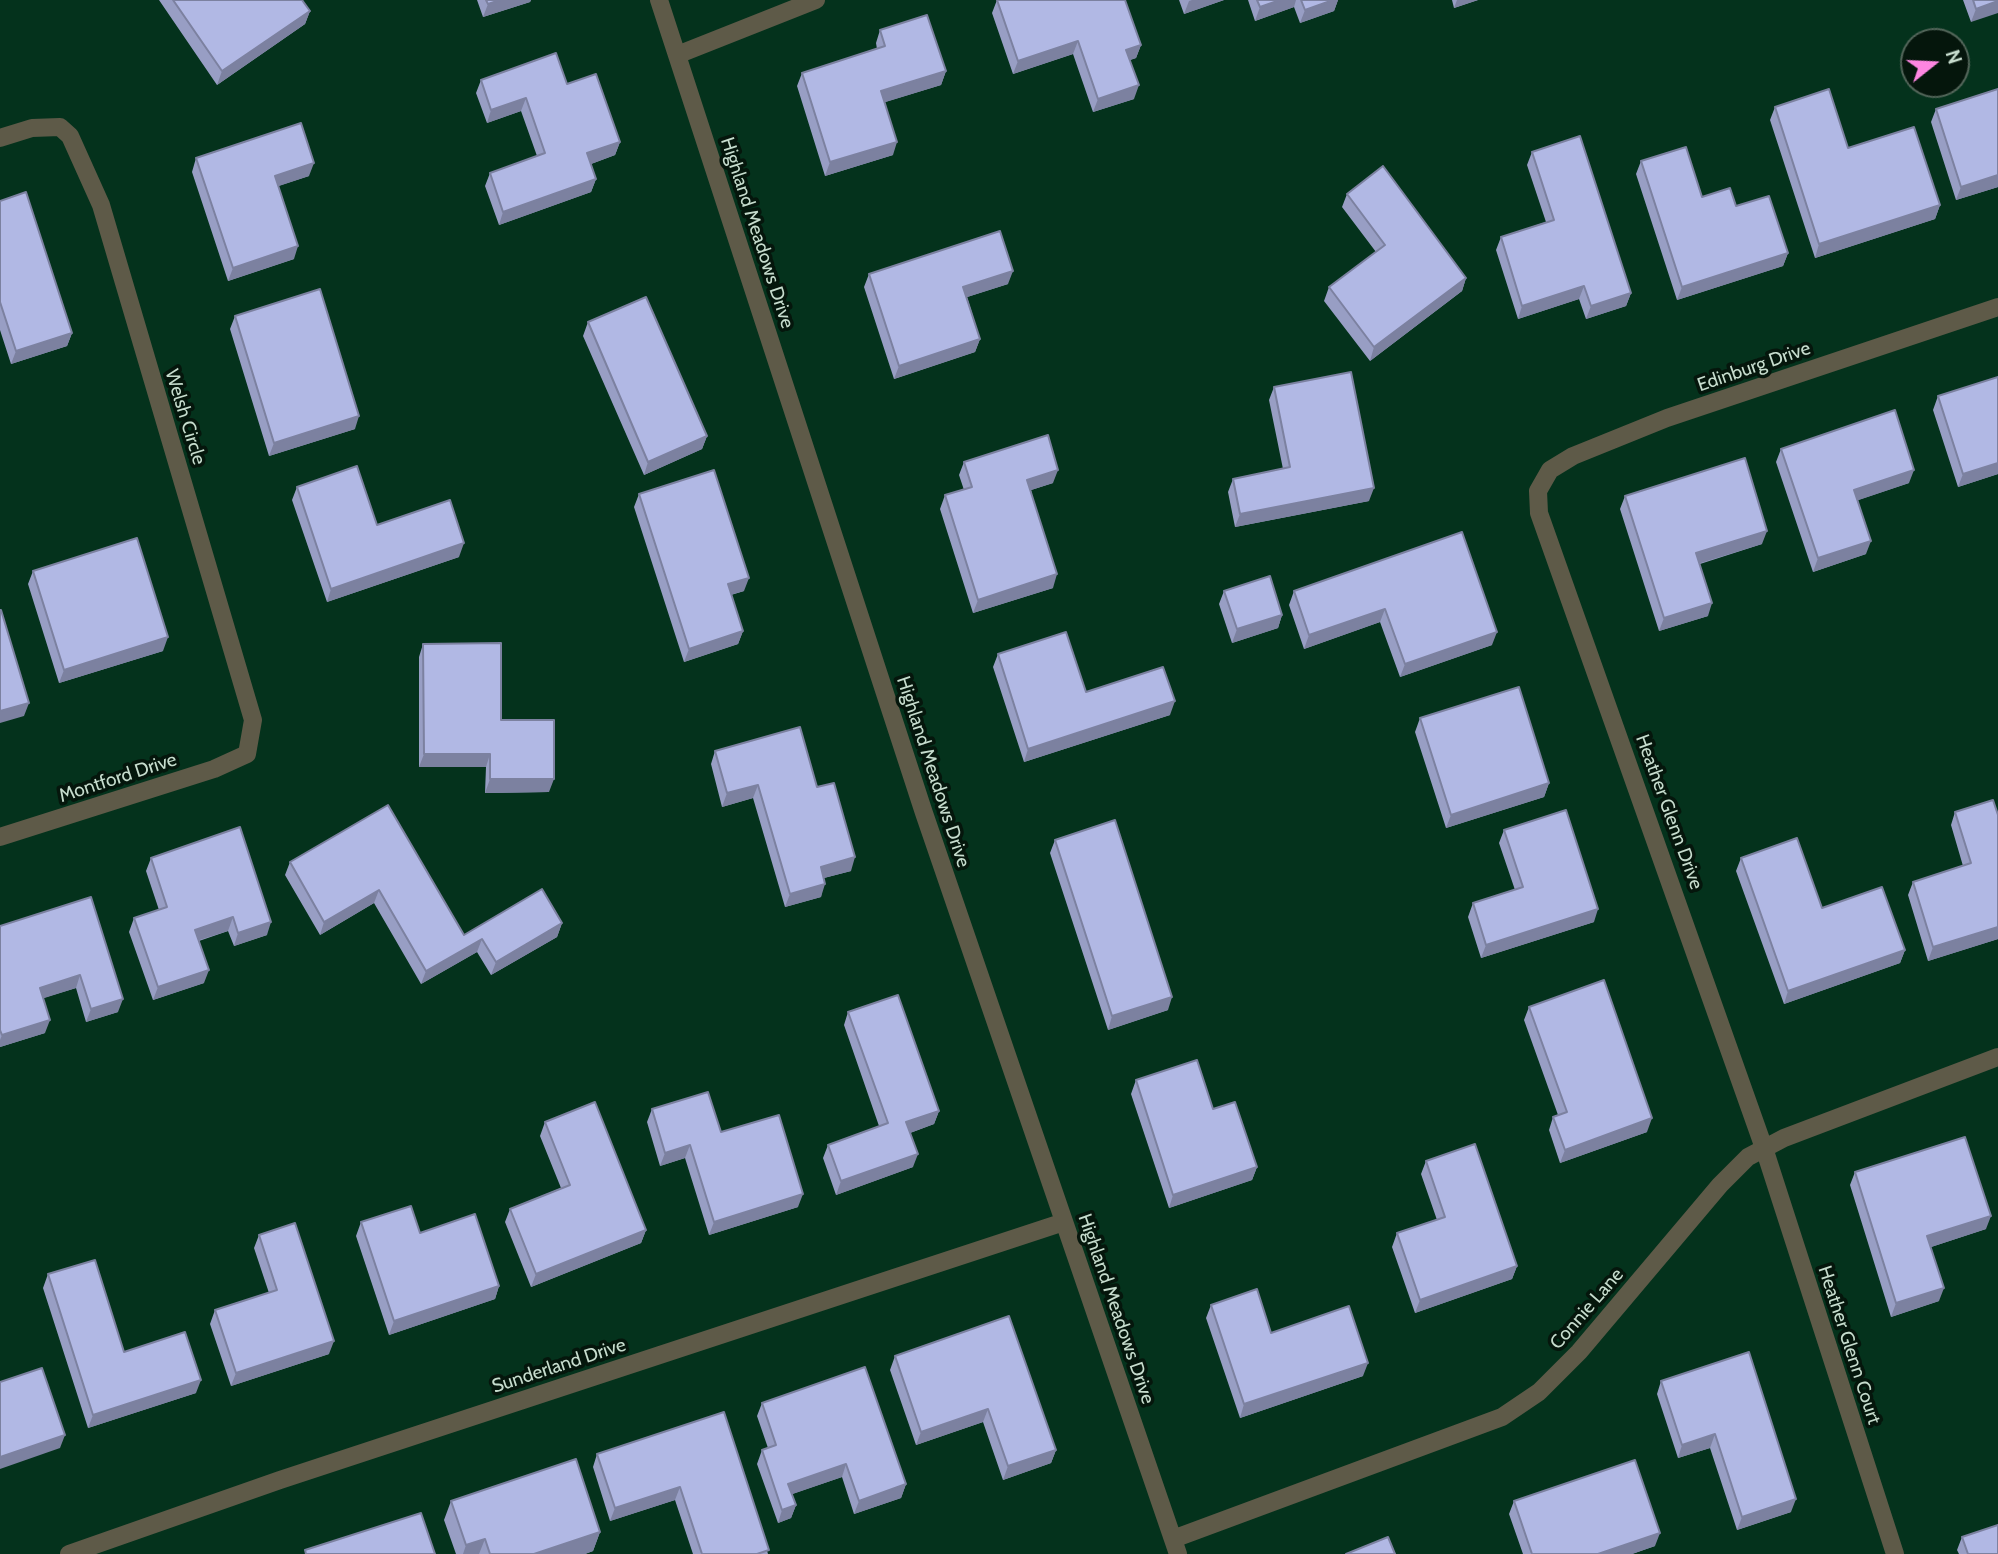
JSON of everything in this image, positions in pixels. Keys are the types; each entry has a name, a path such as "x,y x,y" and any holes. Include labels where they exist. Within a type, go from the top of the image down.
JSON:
{"street":[{"name":"Highland Meadows Drive","path":"659,0 924,813 1176,1547"},
{"path":"677,55 816,0"},
{"name":"Welsh Circle","path":"0,138 32,128 60,127 70,136 101,205 253,720 247,754"},
{"name":"Edinburg Drive","path":"1538,491 1550,470 1573,456 1667,418 1998,307"},
{"name":"Heather Glenn Drive","path":"1538,491 1539,513 1764,1148"},
{"name":"Montford Drive","path":"0,837 215,769 247,754"},
{"name":"Connie Lane","path":"1176,1547 1502,1417 1539,1392 1579,1352 1720,1185 1748,1157 1784,1138 1998,1057"},
{"name":"Heather Glenn Court","path":"1764,1148 1895,1554"},
{"name":"Sunderland Drive","path":"69,1554 280,1480 1064,1222"}],"building":[{"path":"173,0 302,0 310,11 222,71"},
{"path":"997,0 1125,0 1141,45 1126,50 1139,85 1098,99 1078,41 1018,61"},
{"path":"1257,0 1280,0 1260,7"},
{"path":"1301,0 1333,0 1305,10"},
{"path":"1973,0 1998,0 1998,1 1976,9"},
{"path":"927,15 946,71 881,91 897,142 830,162 802,73 885,46 880,30"},
{"path":"556,53 567,84 596,74 620,142 587,153 596,179 503,212 490,173 545,153 526,98 491,110 481,80"},
{"path":"1829,89 1848,148 1914,127 1940,205 1819,244 1775,107"},
{"path":"1998,89 1998,175 1961,187 1936,109"},
{"path":"301,123 314,163 275,176 298,246 233,268 196,158"},
{"path":"1580,136 1631,293 1591,306 1584,286 1522,306 1501,237 1554,220 1532,152"},
{"path":"1686,147 1702,197 1730,188 1736,206 1769,196 1788,253 1682,287 1641,161"},
{"path":"1383,166 1466,278 1374,347 1329,287 1385,245 1347,194"},
{"path":"26,192 72,333 16,351 0,302 0,201"},
{"path":"1000,231 1013,271 963,287 980,339 899,366 869,274"},
{"path":"320,289 359,416 274,443 235,316"},
{"path":"646,297 707,436 648,462 588,322"},
{"path":"1351,372 1374,488 1240,514 1233,479 1290,467 1274,387"},
{"path":"1998,377 1998,463 1963,474 1938,396"},
{"path":"1895,410 1914,470 1854,490 1871,541 1818,558 1781,449"},
{"path":"1048,435 1058,470 1027,480 1057,574 978,600 945,495 972,487 964,462"},
{"path":"1745,458 1767,531 1696,553 1712,603 1664,618 1625,496"},
{"path":"357,466 377,525 450,500 464,543 331,589 297,487"},
{"path":"714,470 749,578 728,584 743,631 689,649 639,494"},
{"path":"1462,532 1497,632 1405,664 1385,609 1309,635 1294,591"},
{"path":"137,538 168,637 64,670 33,571"},
{"path":"1270,576 1282,615 1237,629 1224,591"},
{"path":"0,610 29,703 0,711"},
{"path":"1066,632 1086,692 1163,667 1175,701 1028,749 998,654"},
{"path":"501,643 501,720 554,720 554,779 490,779 490,754 424,754 423,644"},
{"path":"1519,687 1549,783 1451,815 1420,718"},
{"path":"800,727 817,787 834,783 855,857 821,867 825,884 790,894 758,785 727,793 715,751"},
{"path":"1993,800 1998,815 1998,927 1933,947 1913,882 1971,863 1955,812"},
{"path":"388,805 464,935 542,889 562,923 496,962 482,939 426,971 379,890 324,922 290,862"},
{"path":"1566,810 1598,909 1486,945 1473,903 1523,887 1504,830"},
{"path":"1115,820 1172,997 1112,1016 1055,840"},
{"path":"240,827 271,922 238,933 233,917 195,930 209,970 158,987 134,918 167,907 151,858"},
{"path":"1797,838 1822,908 1882,887 1905,950 1788,991 1741,858"},
{"path":"91,897 123,999 91,1009 80,975 40,988 50,1020 2,1035 0,926"},
{"path":"1604,980 1652,1118 1565,1150 1553,1117 1567,1112 1529,1007"},
{"path":"898,995 939,1111 906,1122 918,1154 841,1181 828,1145 888,1123 848,1012"},
{"path":"1197,1060 1213,1109 1235,1102 1257,1167 1173,1195 1136,1080"},
{"path":"708,1092 721,1132 779,1115 803,1194 714,1222 690,1145 665,1153 652,1109"},
{"path":"595,1102 646,1230 536,1274 510,1209 570,1185 545,1122"},
{"path":"1965,1137 1991,1216 1927,1236 1944,1288 1896,1303 1855,1172"},
{"path":"1475,1144 1517,1266 1420,1300 1397,1233 1445,1217 1426,1161"},
{"path":"411,1206 420,1233 475,1214 499,1286 394,1321 361,1222"},
{"path":"295,1223 334,1341 236,1373 215,1310 277,1290 259,1235"},
{"path":"95,1260 124,1352 185,1332 201,1380 93,1415 48,1274"},
{"path":"1257,1289 1271,1333 1349,1306 1368,1363 1244,1404 1211,1305"},
{"path":"1009,1316 1056,1450 1008,1466 988,1409 921,1432 895,1356"},
{"path":"1749,1352 1796,1499 1742,1517 1715,1434 1682,1445 1661,1381"},
{"path":"865,1367 906,1484 859,1501 846,1464 788,1484 796,1505 782,1510 762,1450 776,1445 762,1403"},
{"path":"42,1368 65,1435 0,1457 0,1382"},
{"path":"724,1412 769,1550 757,1554 702,1554 680,1487 615,1508 597,1454"},
{"path":"576,1459 600,1532 534,1554 490,1554 485,1539 466,1545 451,1501"},
{"path":"1635,1460 1660,1533 1598,1554 1532,1554 1514,1501"},
{"path":"421,1513 435,1554 306,1554 305,1550"},
{"path":"1998,1525 1998,1554 1968,1554 1962,1537"},
{"path":"1388,1537 1395,1554 1346,1554"}]}
